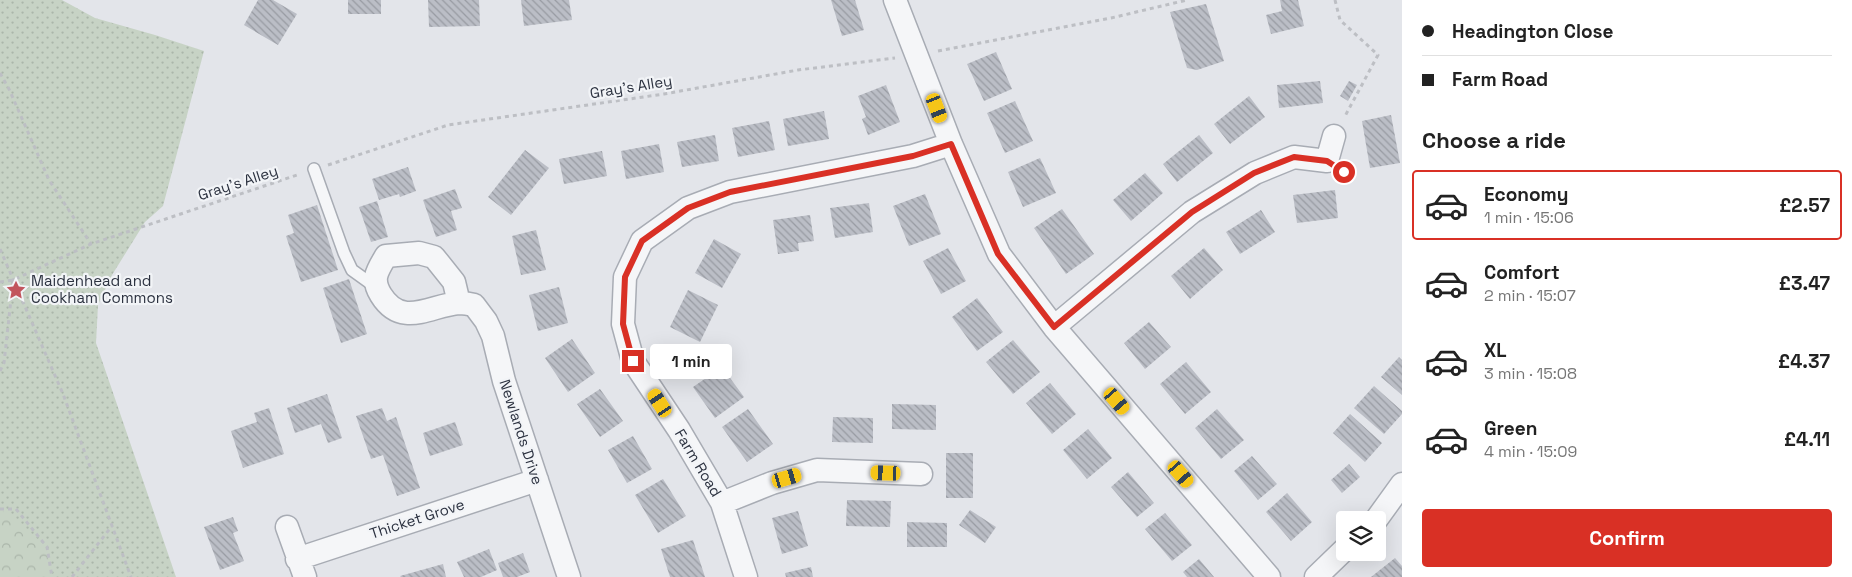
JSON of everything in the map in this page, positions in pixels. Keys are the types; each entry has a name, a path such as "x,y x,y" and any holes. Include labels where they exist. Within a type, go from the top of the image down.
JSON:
{"street":[{"path":"895,0 951,144 998,254 1054,327 1269,577"},
{"path":"1054,327 1192,212 1254,173 1294,157 1336,166 1334,136"},
{"name":"Farm Road","path":"746,577 722,503 679,430 633,361 623,324 625,277 642,241 688,208 730,192 913,156 951,144"},
{"path":"419,253 434,257 454,282 459,303 420,313 401,312 385,301 377,288 376,272 386,256 419,253"},
{"name":"Newlands Drive","path":"459,303 474,305 486,321 493,336 504,381 569,577"},
{"path":"722,503 772,483 817,470 922,474"},
{"name":"Thicket Grove","path":"287,527 301,568 537,480"},
{"path":"1382,511 1402,484"},
{"path":"1316,577 1336,558"}],"lane":[{"path":"314,170 352,270 377,288"}],"path":[{"name":"Gray's Alley","path":"0,282 13,280 91,244 448,125 664,94 798,70 917,55 1111,18 1187,0"},
{"path":"1334,136 1378,55 1340,20 1335,0"},
{"path":"0,72 10,89 49,180 91,244"},
{"path":"0,249 63,394 131,577"},
{"path":"0,371 4,363 13,280"},
{"path":"0,509 16,509 48,548 52,577"},
{"path":"72,577 112,526"}],"green space":[{"path":"0,0 62,0 95,18 204,51 163,206 145,222 112,275 98,305 96,343 176,577 0,577"},
{"path":"0,509 47,547 52,577 0,577"}],"building":[{"path":"258,0 273,0 297,14 278,45 244,25"},
{"path":"348,0 381,0 381,14 348,14"},
{"path":"428,0 479,0 480,26 429,27"},
{"path":"521,0 569,0 572,20 524,26"},
{"path":"831,0 855,0 864,30 842,36"},
{"path":"1280,0 1298,0 1304,26 1271,34 1266,15 1282,11"},
{"path":"1206,4 1224,61 1197,70 1187,68 1170,12"},
{"path":"996,52 1012,89 984,101 967,64"},
{"path":"1320,81 1323,103 1279,108 1277,85"},
{"path":"1349,81 1357,85 1348,101 1340,96"},
{"path":"886,85 900,122 868,135 862,119 866,117 858,96"},
{"path":"1249,96 1265,117 1230,144 1214,124"},
{"path":"1015,101 1033,141 1005,153 987,113"},
{"path":"824,111 829,139 788,146 783,119"},
{"path":"1391,115 1400,163 1370,168 1362,121"},
{"path":"769,121 775,150 738,157 732,128"},
{"path":"715,135 719,161 682,167 677,142"},
{"path":"1199,135 1213,153 1177,182 1163,164"},
{"path":"659,144 664,172 626,179 621,151"},
{"path":"525,150 549,168 511,215 488,197"},
{"path":"602,151 607,176 564,184 559,159"},
{"path":"1040,158 1056,193 1023,207 1008,172"},
{"path":"408,167 416,191 400,197 399,194 379,200 372,179"},
{"path":"1145,173 1163,193 1131,221 1113,200"},
{"path":"455,189 462,208 451,211 457,230 436,237 423,200"},
{"path":"1335,190 1338,218 1297,223 1293,195"},
{"path":"925,194 941,234 909,246 893,206"},
{"path":"377,201 388,237 371,242 359,207"},
{"path":"869,203 873,232 835,238 830,208"},
{"path":"317,205 338,270 301,282 286,236 294,233 288,215"},
{"path":"1062,209 1094,254 1066,274 1034,228"},
{"path":"1261,210 1275,232 1240,254 1226,232"},
{"path":"810,215 814,241 798,243 799,251 778,254 773,220"},
{"path":"536,230 546,270 521,275 512,236"},
{"path":"714,239 741,254 722,288 695,273"},
{"path":"948,248 966,281 941,294 923,261"},
{"path":"1204,248 1223,270 1190,299 1171,276"},
{"path":"349,279 367,334 341,343 323,288"},
{"path":"559,287 568,323 538,331 529,295"},
{"path":"688,290 718,305 700,342 670,327"},
{"path":"977,298 1003,332 977,351 952,317"},
{"path":"1149,322 1171,347 1145,369 1124,343"},
{"path":"572,339 595,373 568,392 545,358"},
{"path":"1013,340 1040,372 1013,394 986,362"},
{"path":"1399,357 1402,360 1402,395 1381,377"},
{"path":"1186,362 1211,392 1185,414 1160,384"},
{"path":"722,367 744,397 715,418 693,387"},
{"path":"1050,383 1076,414 1052,434 1026,403"},
{"path":"1374,386 1402,411 1402,414 1384,434 1354,408"},
{"path":"600,389 623,421 600,437 577,404"},
{"path":"327,394 342,438 328,443 321,424 295,433 287,408"},
{"path":"892,404 936,405 936,430 892,429"},
{"path":"269,408 284,454 243,468 231,431 257,422 254,413"},
{"path":"382,408 387,421 396,417 420,488 397,496 383,455 371,459 356,416"},
{"path":"748,409 773,444 747,462 722,427"},
{"path":"1217,409 1244,440 1221,459 1195,428"},
{"path":"1350,414 1382,443 1365,462 1333,433"},
{"path":"833,417 873,418 873,443 832,442"},
{"path":"455,422 463,445 430,456 423,433"},
{"path":"1088,429 1112,458 1087,479 1063,450"},
{"path":"633,436 652,469 627,483 608,450"},
{"path":"946,453 973,453 973,498 946,498"},
{"path":"1252,456 1277,484 1258,500 1234,471"},
{"path":"1349,464 1360,477 1342,493 1331,480"},
{"path":"1128,472 1154,503 1137,517 1111,487"},
{"path":"663,479 686,516 658,533 635,495"},
{"path":"1287,493 1312,522 1291,541 1266,512"},
{"path":"847,500 891,501 890,527 846,526"},
{"path":"970,510 996,527 985,543 959,525"},
{"path":"798,511 808,546 782,554 772,518"},
{"path":"1165,513 1192,545 1172,561 1145,529"},
{"path":"233,517 238,531 233,533 244,561 220,570 204,527"},
{"path":"907,522 947,523 947,547 907,547"},
{"path":"693,540 705,577 670,577 661,549"},
{"path":"489,549 497,570 481,577 464,577 457,562"},
{"path":"523,553 530,572 517,577 503,577 498,563"},
{"path":"1395,558 1402,566 1402,577 1371,577"},
{"path":"1199,559 1214,577 1187,577 1183,572"},
{"path":"443,564 446,577 400,576"},
{"path":"811,567 813,577 786,577 785,573"}],"place":[{"name":"Maidenhead and Cookham Commons","path":"16,290"}],"route":[{"path":"633,361 623,324 625,277 642,241 688,208 730,192 913,156 951,144 998,254 1054,327 1192,212 1254,173 1294,157 1327,161 1344,172"}]}
